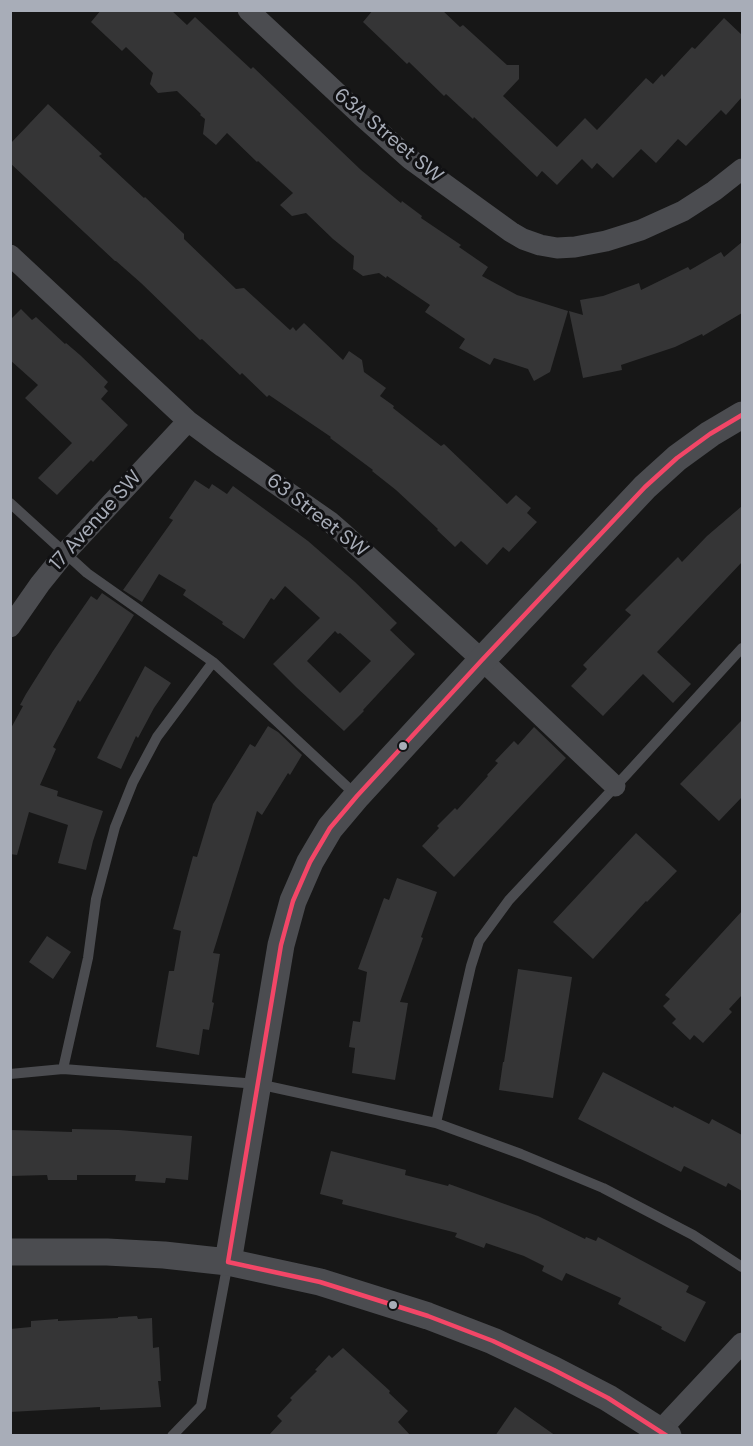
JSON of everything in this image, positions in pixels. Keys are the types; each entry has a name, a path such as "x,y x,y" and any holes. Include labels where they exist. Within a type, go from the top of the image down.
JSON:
{"street":[{"name":"63A Street SW","path":"248,10 410,159 511,232 540,245 556,248 575,247 606,241 640,230 683,211 742,169"},
{"name":"63 Street SW","path":"10,255 188,420 329,520 615,786"},
{"path":"228,1262 281,945 293,901 310,862 325,836 357,796 645,487 677,458 710,434 742,415"},
{"name":"17 Avenue SW","path":"10,627 40,584 65,554 188,420"},
{"path":"10,1252 107,1251 228,1262 320,1282 428,1316 493,1341 608,1398 661,1434 742,1343"}],"lane":[{"path":"10,503 87,573 213,662 357,796"},
{"path":"436,1123 465,992 479,941 509,900 742,648"},
{"path":"63,1069 88,958 96,899 115,827 133,783 157,737 213,662"},
{"path":"10,1074 63,1069 258,1084 436,1123 521,1154 603,1188 693,1235 742,1267"},
{"path":"172,1436 201,1406 228,1262"}],"building":[{"path":"101,10 171,10 187,25 195,17 251,69 253,67 361,170 401,203 402,201 422,216 421,218 461,245 459,247 488,267 482,276 517,295 568,311 550,372 534,381 528,369 494,358 490,365 459,348 465,339 425,312 430,305 387,276 386,278 379,273 363,276 353,269 354,256 306,213 292,216 280,205 293,193 227,133 216,145 203,134 205,119 177,91 158,93 150,84 153,73 126,47 122,51 91,22"},
{"path":"373,10 442,10 460,27 463,25 507,65 519,65 519,79 503,96 557,147 585,118 597,130 646,78 653,84 662,74 664,77 724,18 742,35 742,97 726,115 721,110 686,146 678,139 656,163 641,149 613,178 597,163 592,169 582,159 557,185 542,171 537,177 474,117 473,119 446,94 444,96 409,62 407,64 363,22"},
{"path":"48,104 102,154 99,156 184,234 184,239 236,289 244,288 290,330 293,327 296,331 304,323 343,360 349,351 362,360 364,372 386,388 380,396 441,446 444,444 507,504 516,495 531,508 527,513 537,522 509,552 503,547 487,565 461,541 455,547 396,490 331,437 269,395 267,397 242,373 240,375 10,163 10,144"},
{"path":"742,242 742,313 703,336 702,334 675,347 621,365 622,370 583,378 569,311 583,315 580,300 603,296 639,283 641,290 688,267 690,270 721,252 724,257"},
{"path":"21,309 32,320 36,317 108,382 104,387 108,391 101,399 128,425 57,495 38,478 72,443 25,398 38,385 10,360 10,320"},
{"path":"195,480 209,489 212,484 227,494 233,486 308,541 355,582 397,623 390,630 415,654 344,731 273,664 320,618 285,586 274,600 271,598 244,639 183,595 186,590 159,574 142,602 123,590 173,520 169,518","holes":["335,631 340,633 371,661 340,693 307,661"]},
{"path":"742,506 742,562 657,652 691,684 673,703 643,674 603,716 571,686 587,669 583,665 631,615 625,610 678,557 682,562 707,536"},
{"path":"102,593 134,615 80,702 78,700 53,747 56,749 40,785 58,791 57,796 103,811 86,870 58,863 68,825 29,812 17,855 10,854 10,730 23,706 20,705 53,651 91,596 97,600"},
{"path":"145,666 171,683 138,738 136,736 121,769 97,758"},
{"path":"742,720 742,797 719,821 680,784"},
{"path":"268,726 278,732 302,755 262,815 257,811 213,953 220,954 209,1030 203,1029 199,1055 156,1047 169,971 174,971 181,931 173,929 193,856 197,857 213,804 250,744 255,747"},
{"path":"534,727 566,758 454,877 422,846 439,828 437,826 455,808 457,810 488,776 498,763 495,761 514,741 518,745"},
{"path":"636,833 677,871 593,959 553,922"},
{"path":"397,878 437,892 400,1002 408,1003 395,1080 352,1073 355,1048 349,1047 353,1021 360,1022 367,972 358,969 384,898 389,900"},
{"path":"742,911 742,995 729,1009 732,1012 703,1043 694,1035 690,1040 672,1023 676,1019 663,1006 670,999 665,995"},
{"path":"47,936 71,952 53,979 29,962"},
{"path":"518,969 572,977 553,1098 499,1090"},
{"path":"603,1072 673,1108 674,1106 709,1124 712,1119 742,1135 742,1191 728,1183 726,1187 684,1166 681,1172 578,1119"},
{"path":"72,1129 192,1136 188,1180 166,1178 165,1183 135,1181 136,1175 77,1175 77,1180 48,1180 47,1175 10,1176 10,1130 72,1132"},
{"path":"331,1151 406,1170 405,1175 448,1186 449,1184 538,1216 585,1239 586,1237 596,1241 598,1237 689,1286 686,1292 706,1302 685,1342 618,1304 621,1298 566,1273 562,1281 542,1271 544,1266 524,1256 486,1243 484,1248 455,1237 457,1233 342,1204 343,1200 320,1194"},
{"path":"137,1316 138,1319 152,1318 153,1348 159,1347 161,1381 158,1381 161,1407 100,1410 100,1407 10,1412 10,1329 31,1327 31,1321"},
{"path":"343,1348 390,1391 389,1393 408,1411 398,1422 411,1436 268,1436 282,1421 277,1416 292,1400 290,1398 317,1371 315,1370 329,1355 332,1358"},
{"path":"515,1407 556,1436 495,1436"}],"transit line":[{"path":"228,1262 281,945 293,901 310,862 330,828 482,660 645,487 677,458 710,434 742,415"},
{"path":"228,1262 320,1282 428,1316 493,1341 608,1398 667,1436"}]}
